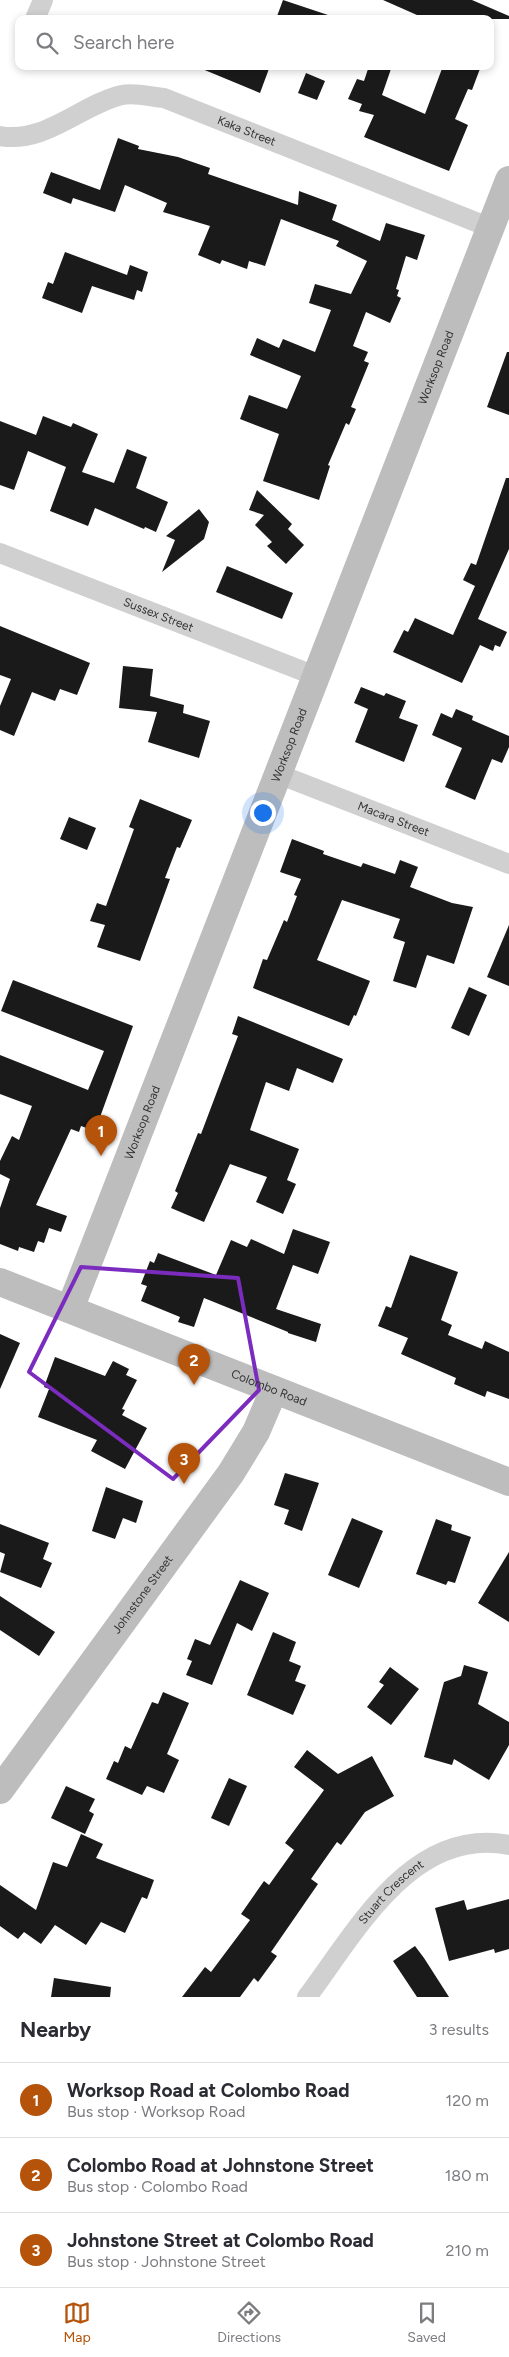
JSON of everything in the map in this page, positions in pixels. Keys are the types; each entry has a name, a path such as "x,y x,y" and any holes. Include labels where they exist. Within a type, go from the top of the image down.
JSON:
{"street":[{"path":"37,15 43,0"},
{"name":"Kaka Street","path":"0,136 9,138 46,132 89,107 124,94 164,98 491,228"},
{"name":"Worksop Road","path":"70,1310 507,189"},
{"name":"Sussex Street","path":"0,553 318,677"},
{"name":"Macara Street","path":"278,774 509,864"},
{"name":"Colombo Road","path":"0,1282 509,1482"},
{"name":"Johnstone Street","path":"0,1790 230,1473 256,1432 274,1390"},
{"name":"Stuart Crescent","path":"307,1997 389,1888 424,1861 458,1845 495,1842 509,1845"}],"highlighted area":[{"path":"81,1267 238,1278 259,1390 173,1479 29,1372"}],"building":[{"path":"283,0 328,15 277,15"},
{"path":"383,0 472,0 509,16 509,19 494,19 494,15 417,15"},
{"path":"205,70 269,70 260,93"},
{"path":"368,70 391,70 382,95 425,114 442,70 480,70 472,90 468,89 455,119 468,125 449,171 364,137 374,115 359,111 362,104 348,99 357,79 364,81"},
{"path":"306,73 325,81 317,100 298,93"},
{"path":"118,138 139,146 138,149 178,157 210,168 208,174 298,205 299,191 337,205 332,220 380,241 386,223 425,235 417,260 406,256 396,289 399,290 397,296 401,298 390,323 366,312 353,346 368,352 364,361 369,363 351,407 356,409 349,425 346,423 328,465 330,466 319,500 263,481 279,434 240,419 249,395 287,409 301,376 250,355 257,338 279,348 283,339 315,352 331,310 309,303 315,284 351,294 367,261 336,246 339,241 281,219 265,266 249,261 247,269 222,260 220,264 198,255 210,226 163,212 167,203 125,185 115,212 73,198 71,204 43,193 51,172 100,190"},
{"path":"65,252 127,275 130,265 148,272 142,292 137,290 134,300 92,286 82,313 42,298 48,282 53,284"},
{"path":"507,352 509,352 509,415 487,407"},
{"path":"43,416 71,427 73,423 98,434 82,472 114,483 127,449 147,457 136,488 168,502 156,532 145,527 144,529 95,508 88,526 50,511 66,467 28,451 14,490 0,485 0,421 36,435"},
{"path":"506,478 509,478 509,549 478,619 507,632 500,647 495,645 493,651 480,645 462,683 393,652 404,630 408,632 415,618 453,635 475,586 463,580 471,563 476,565"},
{"path":"257,490 292,524 288,529 304,545 286,564 267,546 272,542 255,525 264,515 249,510"},
{"path":"199,509 209,522 204,539 162,572 175,540 166,536"},
{"path":"227,566 293,593 282,619 216,592"},
{"path":"0,626 90,663 77,695 60,689 55,701 32,692 14,736 0,730 0,706 11,679 0,675"},
{"path":"123,666 153,669 150,696 184,705 183,713 210,721 199,758 148,742 157,712 119,708"},
{"path":"361,687 384,696 386,693 406,701 399,718 418,725 404,762 355,742 368,709 354,703"},
{"path":"456,709 473,716 472,720 509,736 509,747 502,763 492,759 475,800 445,787 462,748 432,735 441,713 452,718"},
{"path":"140,799 192,820 180,848 177,847 165,878 170,879 140,961 97,947 105,925 90,921 97,903 106,906 134,829 129,827"},
{"path":"69,817 96,828 87,850 60,839"},
{"path":"292,839 324,851 323,854 361,867 363,863 395,874 400,860 418,867 410,887 452,903 473,907 454,964 427,955 416,988 393,981 405,942 393,938 400,919 342,900 317,960 370,981 356,1016 354,1015 349,1026 253,988 263,959 267,960 284,920 287,922 297,896 294,895 301,879 280,872"},
{"path":"509,925 509,986 487,977"},
{"path":"13,980 133,1026 95,1131 81,1126 79,1132 71,1129 36,1205 67,1216 61,1232 49,1228 44,1243 38,1241 34,1252 19,1247 18,1251 0,1244 0,1208 10,1179 0,1174 0,1161 12,1136 19,1140 32,1106 0,1094 0,1055 88,1090 104,1051 1,1011"},
{"path":"469,987 487,995 469,1036 451,1028"},
{"path":"238,1016 343,1059 333,1083 297,1068 289,1091 266,1082 250,1130 299,1149 287,1180 296,1184 283,1214 256,1202 267,1177 230,1164 204,1222 171,1208 178,1193 175,1191 198,1133 201,1134 238,1036 232,1034"},
{"path":"293,1229 330,1242 318,1274 293,1265 276,1309 321,1324 316,1342 288,1333 204,1298 194,1327 178,1322 180,1317 141,1301 147,1286 141,1284 150,1261 154,1263 158,1253 216,1275 231,1240 247,1247 251,1239 284,1254"},
{"path":"410,1255 458,1272 441,1320 452,1325 448,1335 482,1349 485,1341 509,1352 509,1399 487,1391 485,1397 454,1384 456,1378 401,1354 408,1338 378,1326 386,1306 391,1308"},
{"path":"0,1334 20,1343 0,1389"},
{"path":"55,1357 105,1376 113,1361 129,1369 126,1375 137,1380 122,1409 125,1410 122,1415 147,1428 125,1469 91,1451 97,1440 38,1417 49,1389 44,1387"},
{"path":"285,1473 319,1483 302,1531 284,1524 289,1510 274,1505"},
{"path":"106,1487 143,1501 136,1523 123,1518 115,1539 92,1531"},
{"path":"352,1518 383,1531 359,1588 328,1575"},
{"path":"436,1519 452,1525 451,1530 471,1537 455,1583 448,1581 446,1585 416,1574"},
{"path":"0,1524 49,1543 43,1559 52,1563 41,1588 0,1572 5,1554 0,1552"},
{"path":"509,1552 509,1622 478,1603"},
{"path":"240,1580 269,1593 252,1631 237,1623 212,1685 186,1675 192,1661 187,1659 195,1639 210,1645"},
{"path":"0,1596 55,1632 39,1656 0,1630"},
{"path":"273,1632 296,1642 289,1661 301,1666 295,1681 306,1685 293,1715 247,1695"},
{"path":"464,1665 488,1672 478,1704 509,1722 509,1745 489,1780 454,1759 452,1765 424,1757 444,1682 461,1676"},
{"path":"390,1667 419,1689 391,1725 367,1707 384,1685 379,1682"},
{"path":"163,1692 189,1703 167,1754 179,1760 164,1793 147,1786 142,1795 106,1779 114,1761 118,1763 125,1746 131,1749 152,1702 158,1704"},
{"path":"307,1750 338,1774 372,1756 394,1796 365,1812 341,1845 337,1842 311,1879 318,1884 271,1952 277,1956 258,1982 254,1978 240,1997 182,1997 205,1967 211,1972 250,1920 241,1914 264,1881 269,1885 294,1850 285,1843 324,1790 294,1767"},
{"path":"229,1778 247,1786 229,1826 211,1818"},
{"path":"66,1786 95,1799 89,1811 94,1814 85,1834 51,1818"},
{"path":"81,1834 103,1844 96,1858 154,1880 147,1899 142,1897 125,1933 101,1922 86,1945 55,1925 41,1944 24,1932 18,1939 0,1926 0,1885 36,1910 53,1862 67,1867"},
{"path":"509,1899 509,1949 495,1953 494,1949 449,1961 435,1908 464,1900 467,1910"},
{"path":"415,1946 449,1997 417,1997 393,1961"},
{"path":"54,1978 111,1987 110,1997 51,1997"}],"place":[{"name":"Worksop Road at Colombo Road","path":"101,1156"},
{"name":"Colombo Road at Johnstone Street","path":"194,1385"},
{"name":"Johnstone Street at Colombo Road","path":"184,1484"}]}
